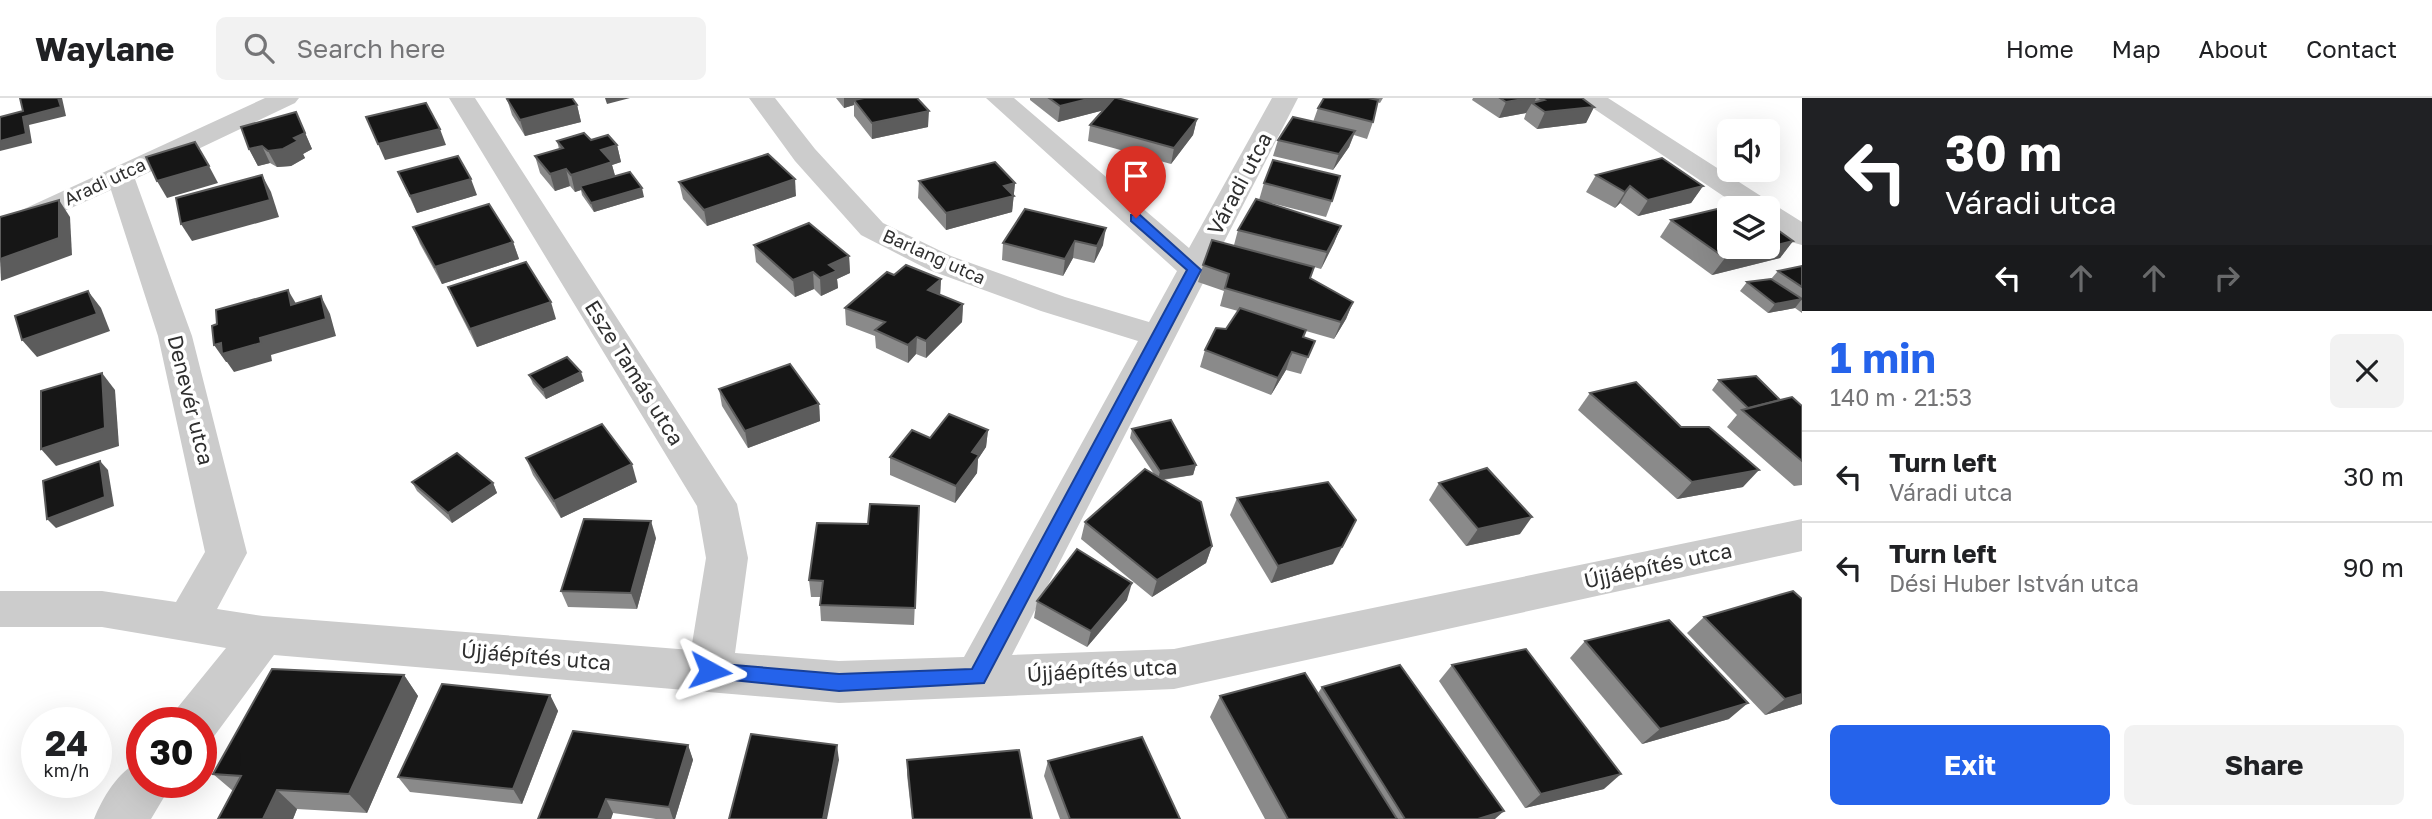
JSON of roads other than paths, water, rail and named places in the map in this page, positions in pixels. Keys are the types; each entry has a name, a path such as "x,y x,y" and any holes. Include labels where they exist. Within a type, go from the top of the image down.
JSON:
{"street":[{"name":"Aradi utca","path":"0,231 286,98"},
{"name":"Esze Tamás utca","path":"462,98 717,504 726,558 710,671"},
{"name":"Barlang utca","path":"762,98 805,155 872,229 940,263 1052,304 1159,336"},
{"path":"999,98 1194,270"},
{"name":"Váradi utca","path":"977,677 1285,98"},
{"path":"1591,98 1742,196"},
{"name":"Denevér utca","path":"120,174 175,336 226,553 188,621"},
{"path":"1780,221 1802,236"},
{"name":"Újjáépítés utca","path":"0,609 102,608 263,635 839,682 1174,669 1802,535"},
{"path":"207,707 263,635"},
{"path":"120,819 136,798"}]}
